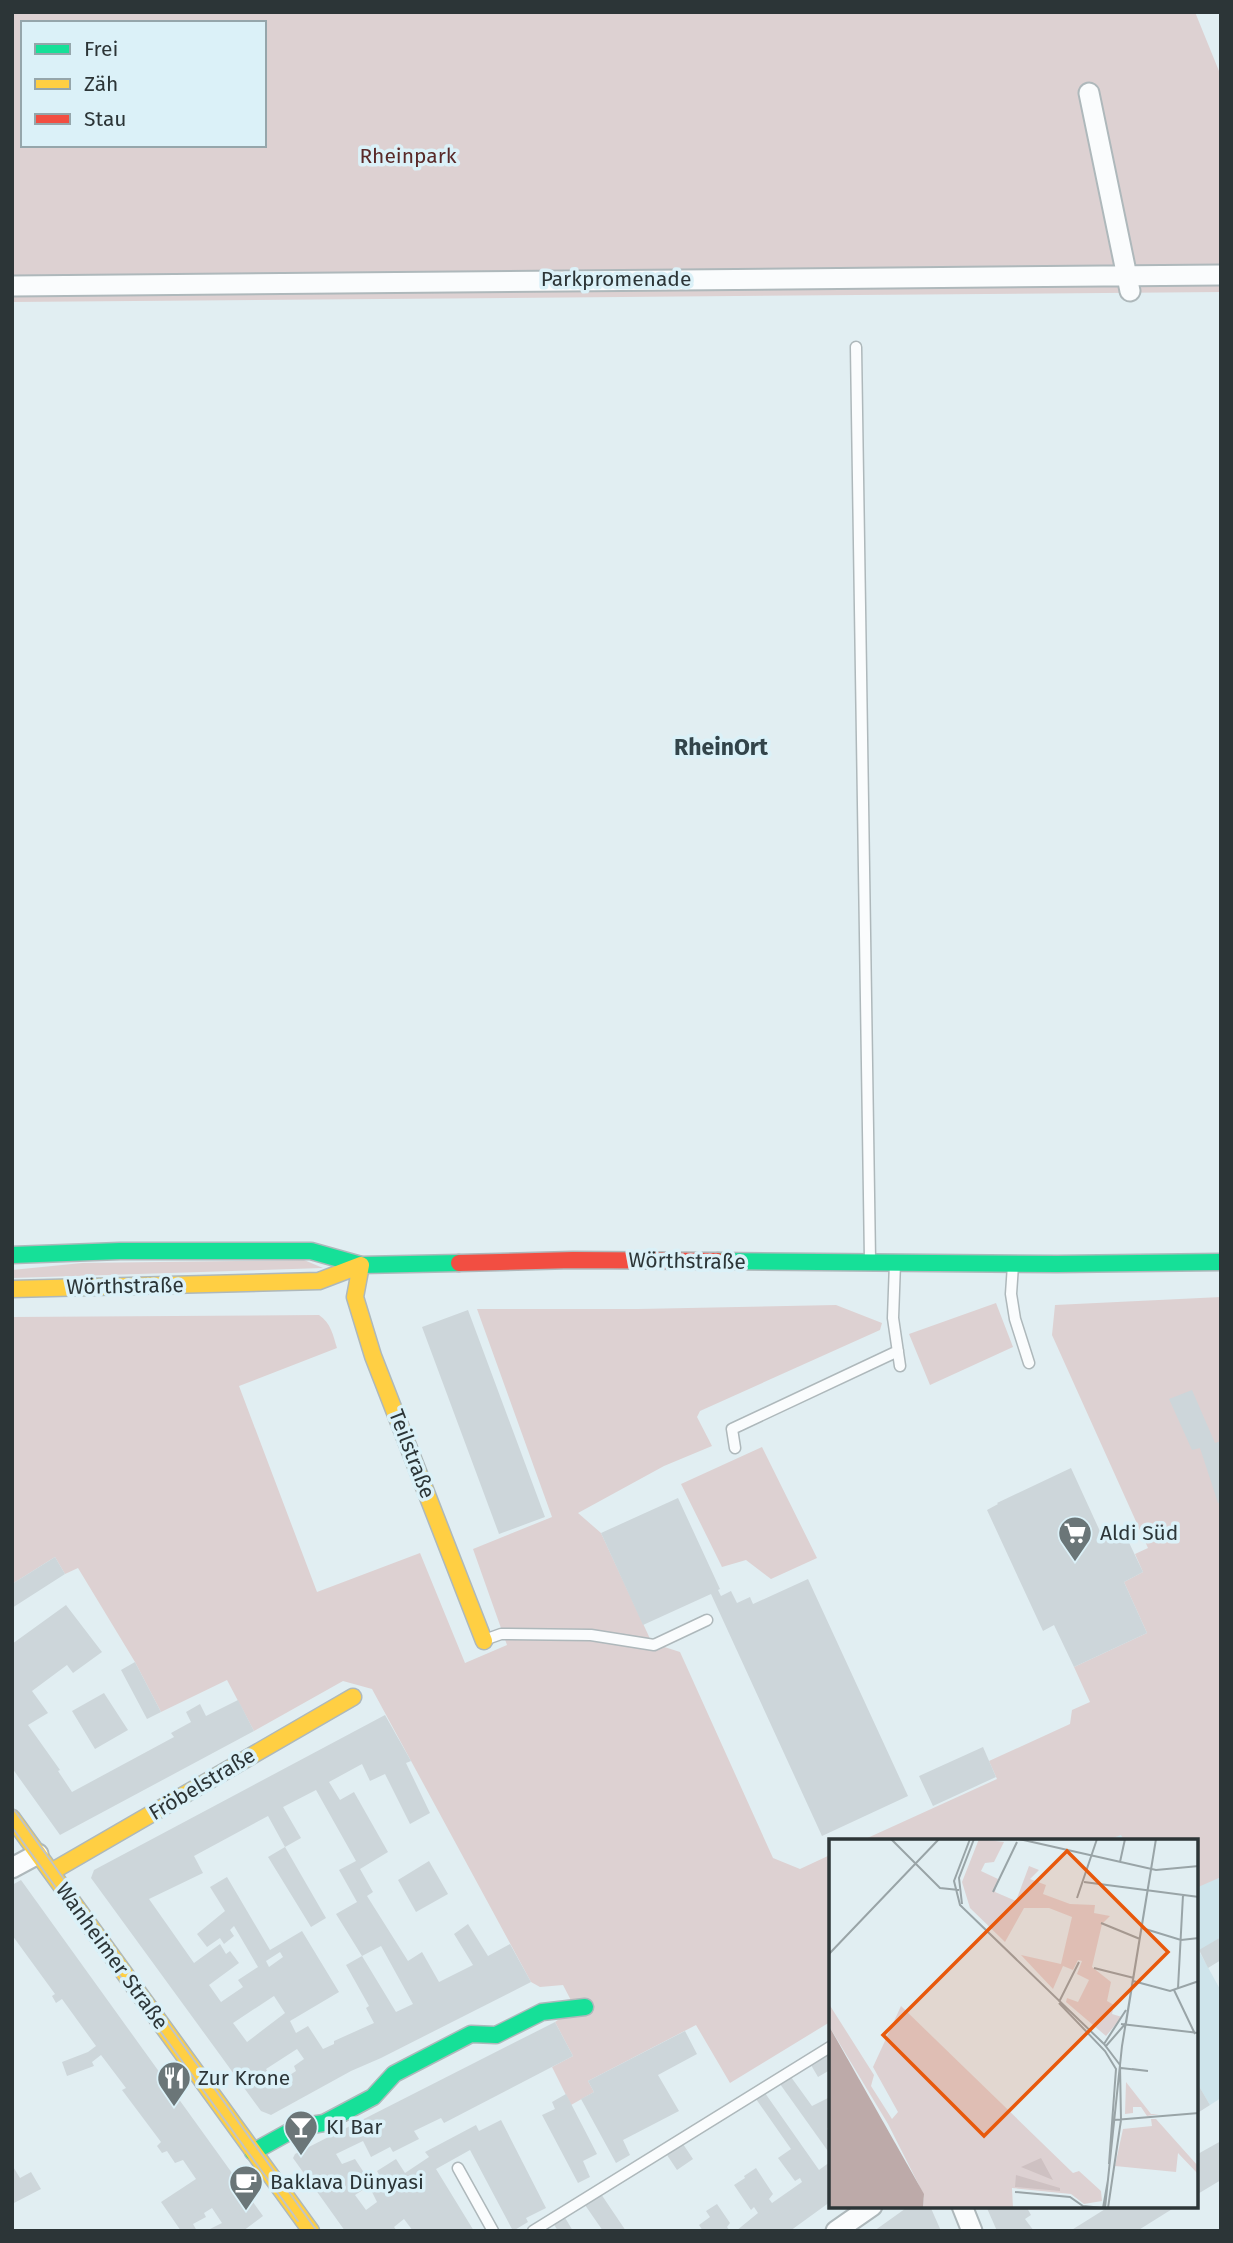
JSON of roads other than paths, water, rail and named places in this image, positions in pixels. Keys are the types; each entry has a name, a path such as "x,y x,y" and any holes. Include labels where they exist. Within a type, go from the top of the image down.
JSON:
{"street":[{"path":"1089,93 1129,284"},
{"name":"Parkpromenade","path":"12,286 1129,284 1221,275"},
{"name":"Wörthstraße","path":"12,1255 120,1251 312,1251 361,1265 573,1260 1221,1262"},
{"name":"Wörthstraße","path":"12,1289 319,1281 361,1265"},
{"name":"Teilstraße","path":"361,1265 355,1297 373,1356 484,1641"},
{"name":"Fröbelstraße","path":"51,1872 353,1697"},
{"name":"Wanheimer Straße","path":"12,1818 308,2230"},
{"path":"12,1868 38,1854"},
{"path":"253,2152 298,2127 324,2123 373,2097 394,2074 471,2034 496,2035 542,2012 585,2007"},
{"path":"836,2231 869,2208"},
{"path":"963,2208 972,2231"}],"lane":[{"path":"856,347 870,1263"},
{"path":"895,1263 893,1318 900,1366"},
{"path":"1013,1263 1011,1294 1015,1319 1029,1363"},
{"path":"735,1448 732,1429 898,1351"},
{"path":"484,1641 501,1634 591,1635 654,1645 707,1620"},
{"path":"533,2231 829,2048"},
{"path":"458,2168 493,2231"}],"tram line":[{"path":"12,1807 317,2231"},
{"path":"12,1827 298,2221"}],"place":[{"name":"Aldi Süd","path":"1075,1563"},
{"name":"Zur Krone","path":"174,2108"},
{"name":"KI Bar","path":"301,2157"},
{"name":"Baklava Dünyasi","path":"246,2212"}],"district":[{"name":"RheinOrt","path":"721,747"}],"park label":[{"name":"Rheinpark","path":"408,156"}]}
